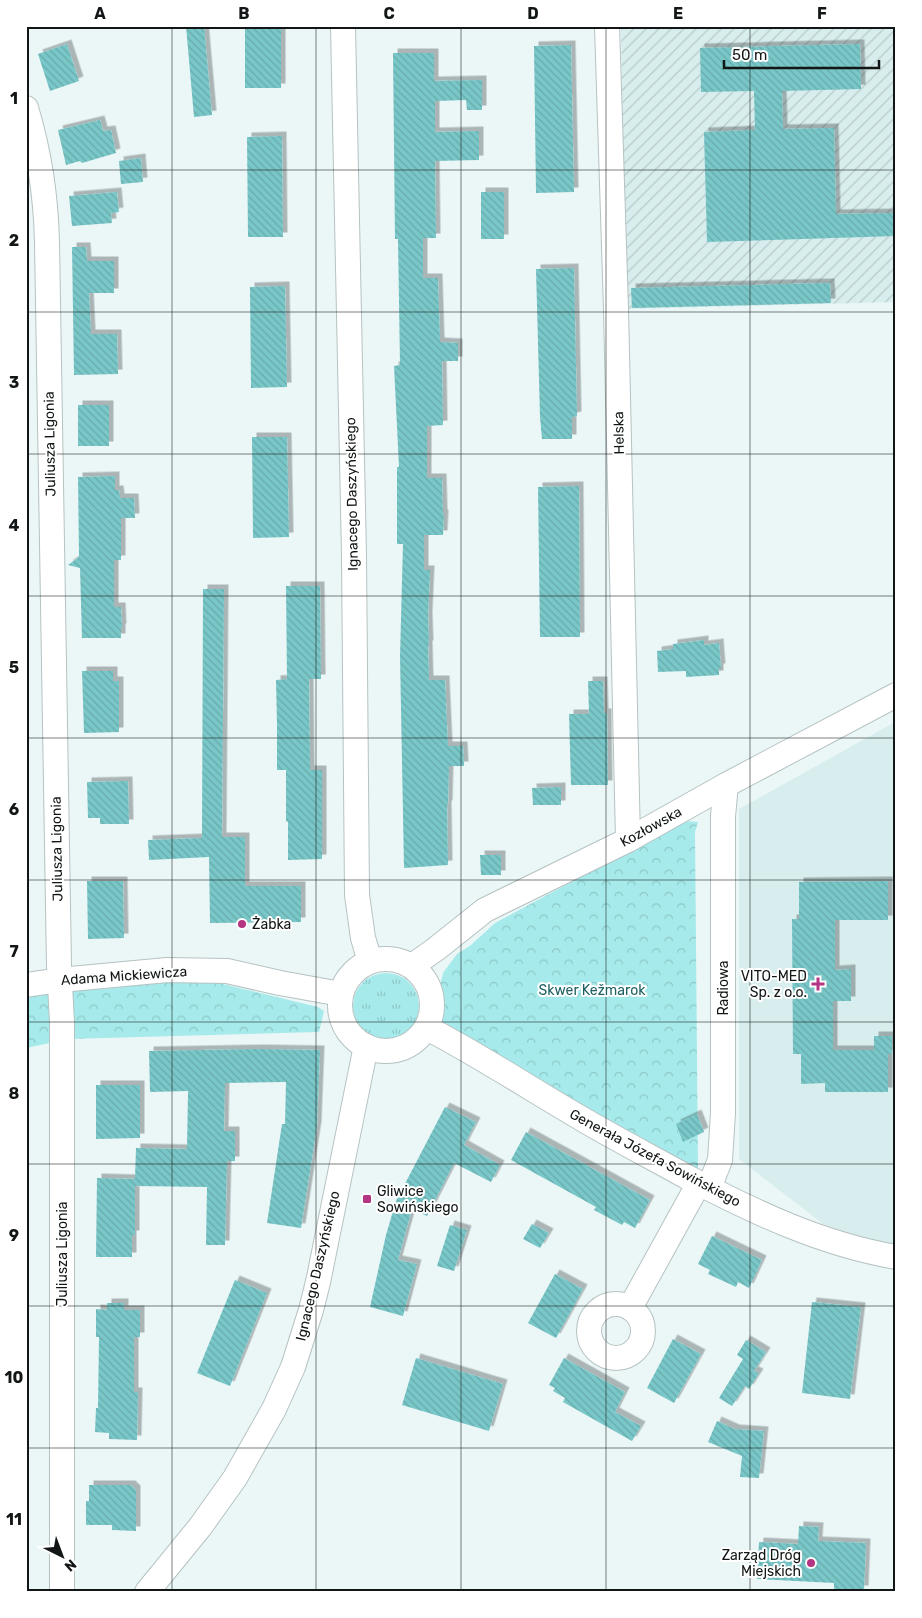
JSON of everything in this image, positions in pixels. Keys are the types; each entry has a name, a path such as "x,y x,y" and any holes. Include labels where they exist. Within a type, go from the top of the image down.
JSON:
{"street":[{"name":"Ignacego Daszyńskiego","path":"343,26 354,556 356,895 363,938 370,961"},
{"name":"Helska","path":"607,26 616,309 628,840"},
{"name":"Juliusza Ligonia","path":"26,108 34,136 46,210 62,1022 62,1592"},
{"name":"Kozłowska","path":"412,966 485,910 628,840 726,785 896,695"},
{"name":"Radiowa","path":"630,1308 704,1186 714,1178 720,1160 723,1113 723,816 726,785"},
{"path":"384,958 399,960 412,966 423,976 430,989 433,1004 427,1028 415,1041 404,1048 385,1051 366,1046 353,1037 344,1024 340,1009 341,994 347,980 357,969 370,961 384,958"},
{"name":"Adama Mickiewicza","path":"26,985 167,970 227,972 341,994"},
{"name":"Generała Józefa Sowińskiego","path":"427,1028 586,1122 746,1207 806,1233 855,1248 896,1257"},
{"name":"Ignacego Daszyńskiego","path":"147,1592 200,1527 235,1478 274,1409 294,1367 318,1282 366,1046"}],"shaded area":[{"path":"621,26 896,26 896,302 625,309"},
{"name":"VITO-MED Sp. z o.o.","path":"895,722 896,1247 856,1236 823,1224 739,1159 739,809"}],"green space":[{"name":"Skwer Kežmarok","path":"685,821 698,822 695,832 698,1171 435,1022 438,994 443,973 457,954 471,945 495,923"},
{"path":"386,973 399,976 409,983 416,993 419,1006 416,1019 409,1029 399,1036 386,1039 373,1036 363,1029 356,1019 353,1006 356,993 363,983 373,976"},
{"path":"160,981 214,982 318,1007 324,1011 319,1032 69,1039 26,1048 26,995"}],"building":[{"path":"186,26 204,26 212,115 194,117"},
{"path":"245,26 281,26 281,88 245,88"},
{"path":"67,44 79,81 50,91 38,54"},
{"path":"860,44 861,89 782,91 783,129 834,128 836,214 896,213 896,236 707,242 704,132 755,130 754,91 701,92 700,48"},
{"path":"571,45 574,192 536,193 534,46"},
{"path":"393,53 434,53 434,81 482,80 482,110 467,110 466,100 435,101 435,132 479,131 479,160 435,161 436,238 423,238 423,278 438,278 440,342 458,343 458,361 442,361 443,425 427,426 427,478 442,478 444,514 443,535 424,535 424,570 430,570 428,616 429,680 445,680 448,746 463,746 464,766 449,766 447,805 448,865 404,868 400,656 403,544 397,544 397,467 399,467 394,366 400,365 398,239 395,239"},
{"path":"100,120 103,131 111,130 116,153 82,163 80,161 66,165 58,130"},
{"path":"282,136 283,237 248,237 247,137"},
{"path":"141,158 143,182 121,184 119,161"},
{"path":"117,192 119,212 111,213 112,223 72,226 69,196"},
{"path":"481,192 504,192 504,239 481,239"},
{"path":"72,247 86,247 87,261 114,261 114,293 89,293 91,334 117,334 118,374 74,375"},
{"path":"574,268 577,416 572,417 572,439 542,439 536,269"},
{"path":"830,283 831,303 632,308 631,288"},
{"path":"285,286 287,387 251,388 250,287"},
{"path":"78,405 109,405 109,446 78,446"},
{"path":"252,437 287,437 289,537 253,538"},
{"path":"115,476 115,490 119,490 120,498 134,498 135,518 121,518 121,560 114,560 114,607 121,607 121,638 82,638 80,568 68,565 79,557 78,477"},
{"path":"579,486 580,637 540,637 538,487"},
{"path":"286,586 320,586 321,679 309,679 310,770 322,770 322,859 288,860 286,770 277,770 276,680 287,679"},
{"path":"203,589 224,589 222,837 245,837 245,886 301,886 301,922 210,923 209,857 149,860 148,840 202,838"},
{"path":"704,640 704,645 719,643 721,668 719,668 719,675 686,677 686,671 658,672 657,651 673,649 673,644"},
{"path":"82,671 113,671 113,681 119,681 119,732 84,733"},
{"path":"588,681 603,681 604,713 607,713 608,785 571,785 569,714 589,714"},
{"path":"128,781 129,824 100,824 100,818 88,818 87,782"},
{"path":"561,787 561,805 533,805 532,788"},
{"path":"480,855 501,855 501,875 481,875"},
{"path":"87,881 123,881 124,938 88,939"},
{"name":"VITO-MED Sp. z o.o.","path":"888,881 888,920 835,920 835,970 851,969 851,1001 833,1001 833,1050 874,1050 874,1036 892,1036 892,1054 888,1054 888,1092 825,1092 825,1083 801,1084 801,1054 793,1054 792,919 799,919 799,882"},
{"path":"320,1050 317,1126 301,1228 267,1223 282,1124 285,1124 286,1082 225,1083 224,1131 235,1131 235,1161 227,1161 225,1245 206,1245 207,1187 135,1186 135,1235 132,1235 132,1257 96,1257 97,1178 135,1179 136,1148 187,1149 188,1091 150,1092 149,1051"},
{"path":"96,1085 140,1085 140,1138 96,1139"},
{"path":"445,1107 476,1122 464,1145 500,1165 491,1182 454,1163 427,1216 412,1209 398,1260 417,1264 403,1316 370,1307 386,1235 396,1201"},
{"path":"697,1114 704,1132 683,1142 676,1124"},
{"path":"526,1132 650,1200 635,1228 624,1222 622,1225 594,1210 596,1207 511,1160"},
{"path":"532,1224 549,1233 540,1248 523,1239"},
{"path":"450,1225 467,1230 454,1271 437,1266"},
{"path":"712,1236 762,1260 749,1288 738,1282 736,1287 708,1274 710,1270 698,1264"},
{"path":"555,1274 583,1289 556,1338 528,1323"},
{"path":"235,1280 267,1293 230,1386 197,1373"},
{"path":"812,1302 861,1307 850,1399 802,1393"},
{"path":"107,1303 124,1303 124,1310 140,1310 140,1337 134,1337 134,1392 138,1392 137,1440 109,1439 109,1433 95,1432 96,1408 98,1408 99,1337 96,1337 96,1309 107,1310"},
{"path":"673,1339 701,1354 674,1403 647,1388"},
{"path":"746,1340 766,1352 754,1371 759,1373 749,1389 745,1386 732,1406 719,1398 743,1359 737,1355"},
{"path":"416,1358 503,1384 489,1431 402,1405"},
{"path":"564,1358 625,1392 615,1412 641,1426 632,1441 563,1402 565,1398 553,1391 555,1388 549,1385"},
{"path":"717,1421 735,1429 764,1431 759,1478 740,1477 742,1456 708,1442"},
{"path":"89,1485 131,1485 136,1490 136,1531 112,1530 112,1525 86,1525 86,1501 89,1501"},
{"name":"Zarząd Dróg Miejskich","path":"799,1526 819,1527 818,1541 866,1543 864,1590 834,1589 834,1583 757,1579 759,1542 798,1544"}],"place":[{"name":"Żabka","path":"242,924"},
{"name":"VITO-MED Sp. z o.o.","path":"818,984"},
{"name":"Gliwice Sowińskiego","path":"367,1199"},
{"name":"Zarząd Dróg Miejskich","path":"811,1563"}]}
